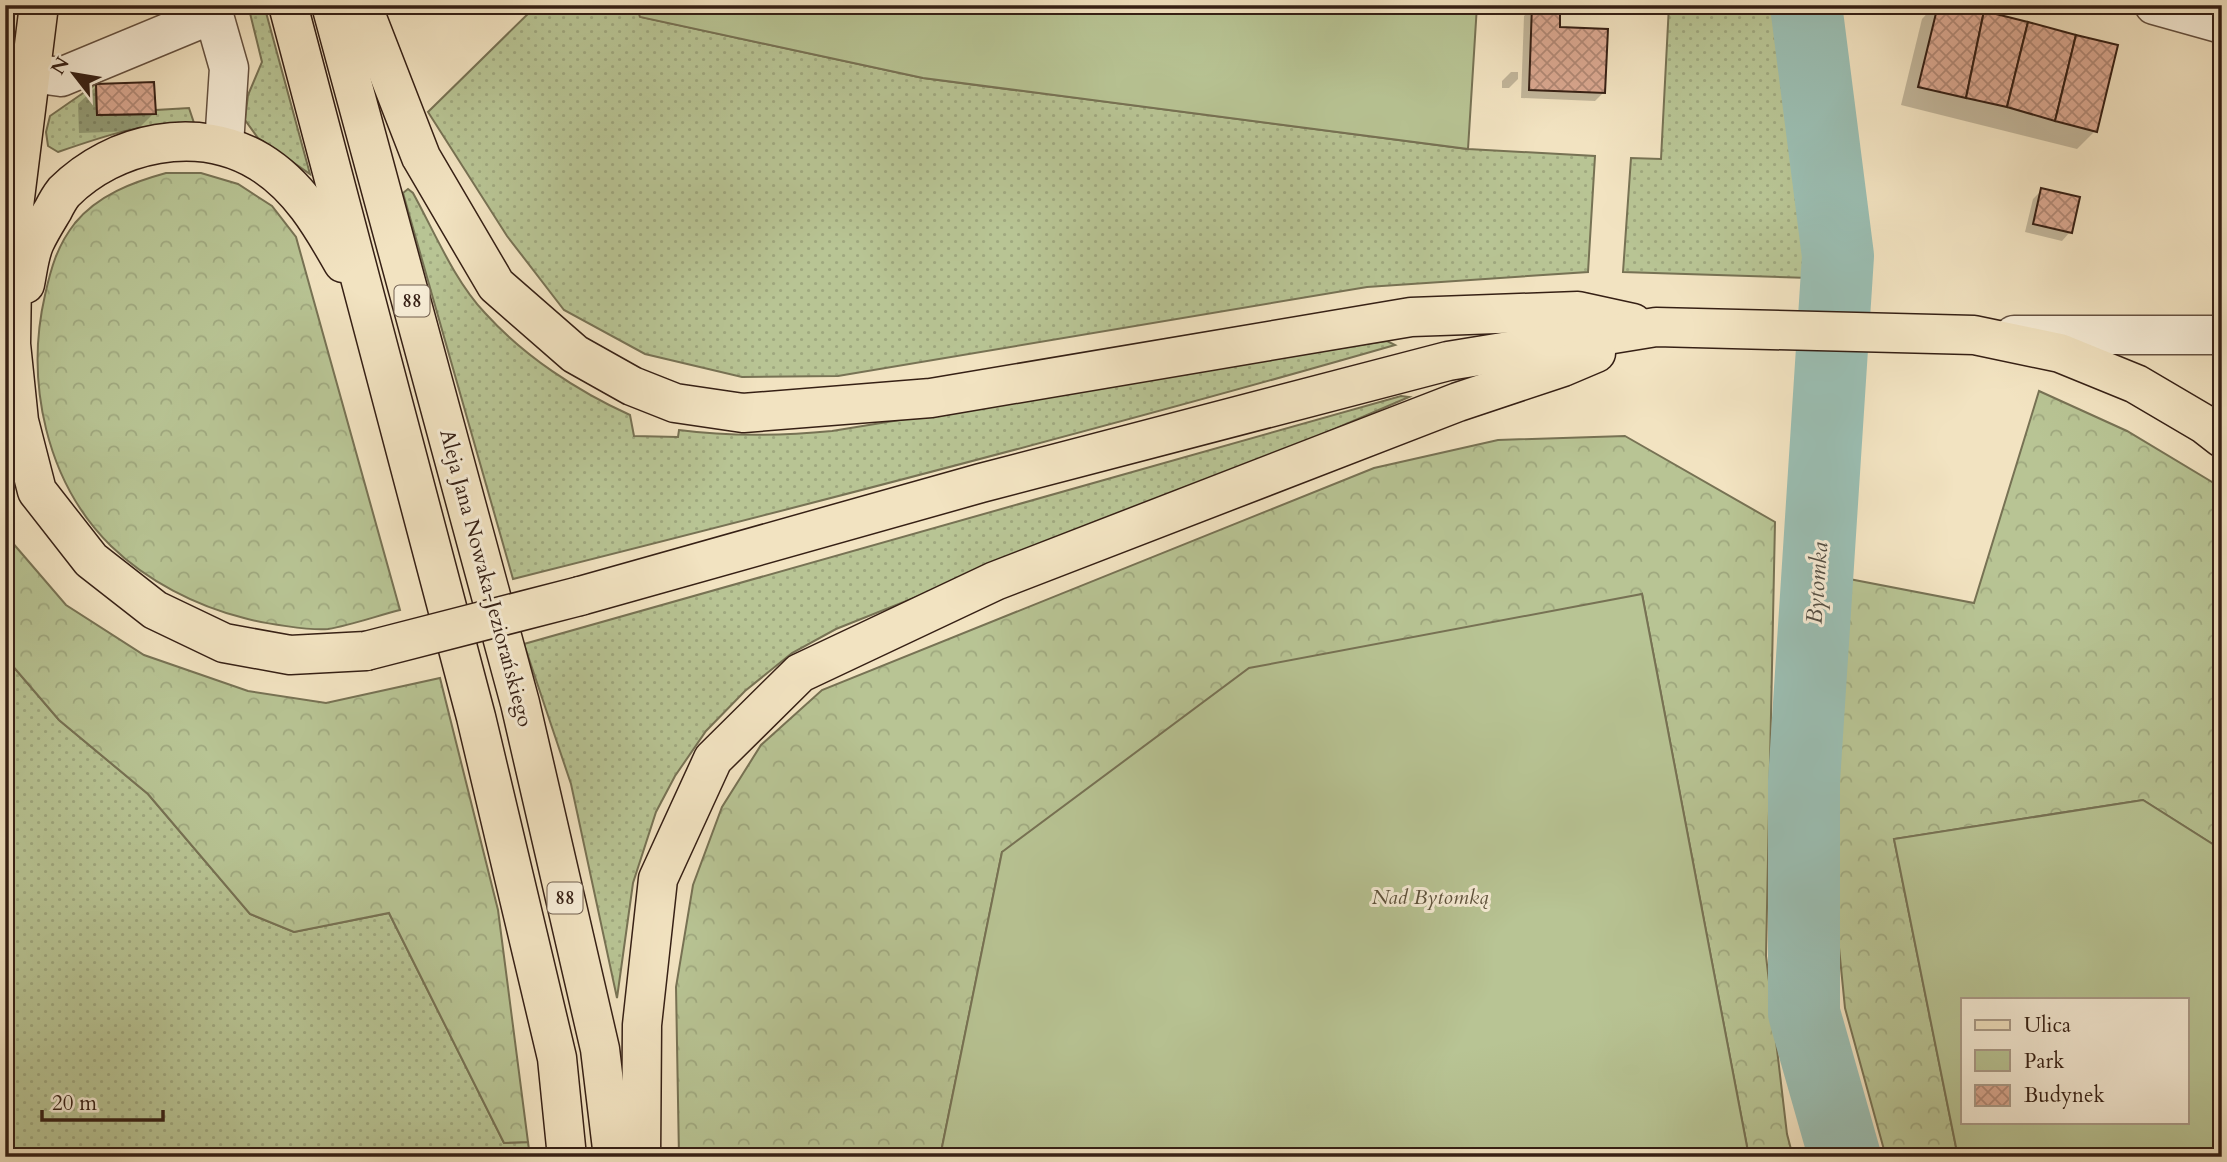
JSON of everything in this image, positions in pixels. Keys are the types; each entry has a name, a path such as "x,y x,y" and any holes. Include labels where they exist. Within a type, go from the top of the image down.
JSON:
{"main road":[{"path":"39,5 13,214 11,344 19,421 37,491 91,560 155,610 224,643 290,655 366,651 580,596 981,483 1448,361 1656,327 1967,335 2060,354 2136,384 2204,424 2222,438"},
{"name":"88","path":"288,5 470,693 557,1058 567,1157"},
{"name":"Aleja Jana Nowaka-Jeziorańskiego","path":"331,5 517,691 600,1049 613,1157"},
{"path":"362,5 421,158 496,285 575,354 632,386 675,403 743,413 931,398 1410,317 1577,311 1656,327"},
{"path":"11,344 34,244 62,193 98,164 140,147 184,141 224,145 243,152 262,163 292,188 327,234 366,304"},
{"path":"641,1157 642,1025 658,879 713,759 800,673 995,582 1458,402 1563,367 1656,327"}],"street":[{"path":"2154,5 2222,24"},
{"path":"31,73 61,77 212,10 229,68 224,145"},
{"path":"1967,335 2222,335"}],"green space":[{"path":"248,5 264,5 310,174 258,138 245,120 248,95 262,62"},
{"path":"537,5 636,5 641,17 923,78 1468,149 1595,156 1588,272 1367,287 838,376 742,377 645,354 564,310 507,236 428,112"},
{"path":"636,5 1477,5 1468,149 923,78 640,17"},
{"path":"1669,5 1793,5 1806,173 1809,278 1623,272 1631,158 1661,159"},
{"path":"96,84 97,115 155,114 156,110 189,108 194,123 158,125 125,131 58,152 48,146 46,132 50,116"},
{"path":"166,173 201,173 238,184 272,206 296,237 400,610 346,625 320,629 262,622 208,607 173,591 125,559 89,520 70,492 46,429 40,396 39,328 52,266 69,232 84,213 105,197 129,185"},
{"path":"408,189 413,193 454,271 485,313 517,344 552,371 590,395 630,415 634,436 678,437 679,430 756,435 832,431 1366,344 1387,341 1395,345 955,466 513,579 403,193"},
{"path":"2039,391 2127,431 2222,488 2222,850 2143,800 1894,839 1958,1157 1886,1157 1845,1008 1832,877 1844,578 1974,603"},
{"path":"1401,396 1409,397 1288,449 836,629 792,653 745,691 706,731 675,776 656,812 633,883 617,998 571,784 524,644"},
{"path":"1625,436 1775,522 1766,956 1787,1134 1793,1157 1749,1157 1642,594 1002,852 940,1157 679,1157 676,987 693,885 722,807 761,745 822,690 1374,468 1498,440"},
{"path":"5,534 66,605 144,655 248,691 326,703 440,678 498,910 528,1142 504,1143 389,913 294,932 250,914 148,794 59,720 5,657"},
{"name":"Nad Bytomką","path":"1642,594 1749,1157 940,1157 1002,852 1249,668"},
{"path":"5,657 59,720 148,794 250,914 294,932 389,913 504,1143 528,1142 530,1157 5,1157"},
{"path":"2143,800 2222,850 2222,1157 1958,1157 1894,839"}],"building":[{"path":"1532,5 1560,6 1560,27 1608,29 1605,93 1529,90"},
{"path":"1938,5 1965,5 1984,11 1966,98 1918,87"},
{"path":"1984,11 2028,22 2007,107 1966,98"},
{"path":"2028,22 2076,35 2055,121 2007,107"},
{"path":"2076,35 2118,45 2097,132 2055,121"},
{"path":"154,82 156,114 97,115 96,84"},
{"path":"2041,188 2080,197 2072,233 2033,224"}],"waterway":[{"name":"Bytomka","path":"1806,5 1838,256 1804,781 1804,1013 1845,1157"}]}
